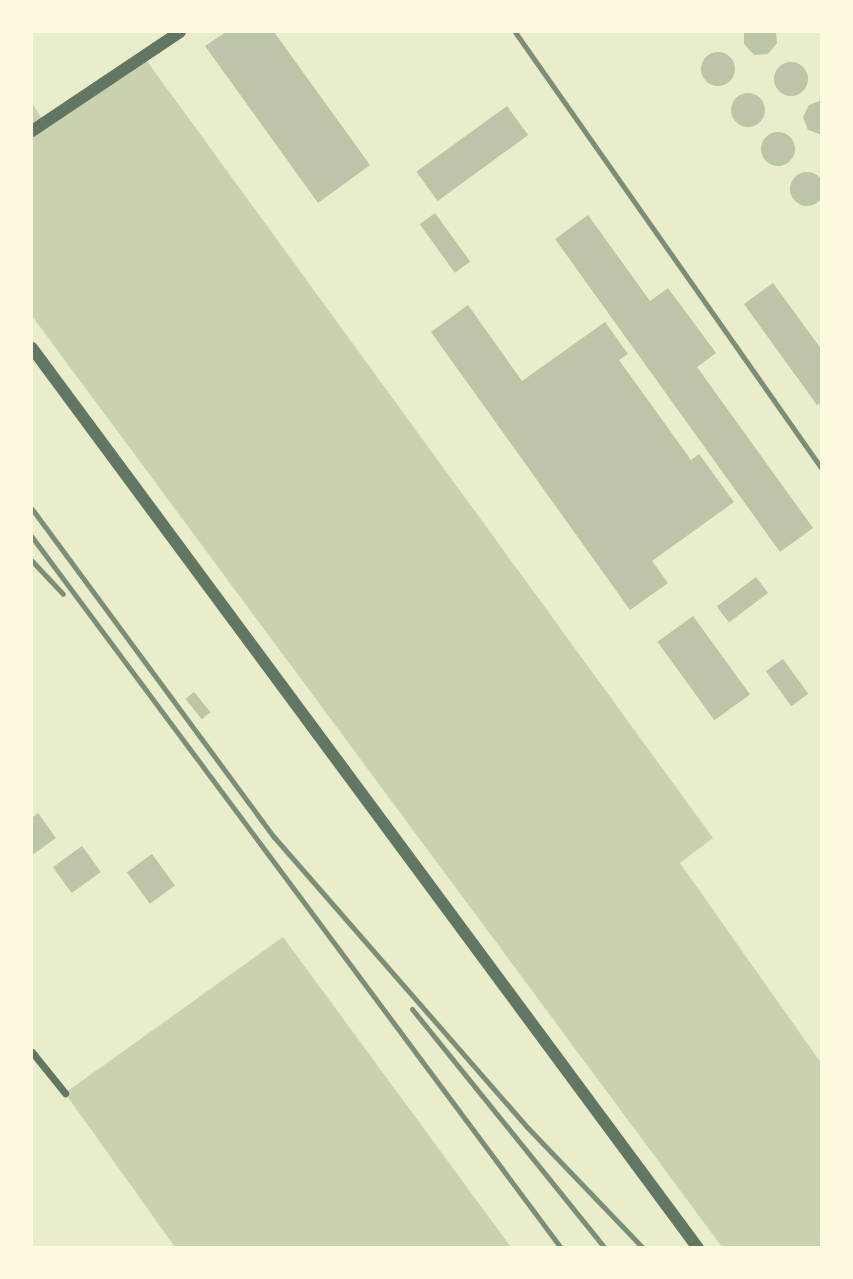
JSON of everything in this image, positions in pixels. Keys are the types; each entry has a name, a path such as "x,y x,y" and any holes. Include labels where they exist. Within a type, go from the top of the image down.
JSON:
{"street":[{"path":"32,131 180,32"},
{"path":"32,348 698,1248"},
{"path":"32,1052 65,1093"}],"green space":[{"path":"144,57 713,838 680,863 821,1063 821,1247 722,1247 32,316 32,103 44,122"},
{"path":"283,937 511,1247 175,1247 65,1093"}],"building":[{"path":"226,32 274,32 370,165 318,203 205,46"},
{"path":"744,32 776,32 777,43 768,54 754,55 744,44"},
{"path":"718,52 730,57 735,69 730,81 718,86 706,81 701,69 706,57"},
{"path":"791,62 803,67 808,79 803,91 791,96 779,91 774,79 779,67"},
{"path":"748,93 760,98 765,110 760,122 748,127 736,122 731,110 736,98"},
{"path":"822,100 822,135 808,130 803,117 809,105"},
{"path":"507,106 528,135 438,201 416,172"},
{"path":"778,132 790,137 795,149 790,161 778,166 766,161 761,149 766,137"},
{"path":"807,172 819,177 824,189 819,201 807,206 795,201 790,189 795,177"},
{"path":"435,213 470,262 455,273 420,224"},
{"path":"588,215 650,301 668,288 716,353 697,367 813,528 780,552 555,239"},
{"path":"773,283 822,350 822,402 817,405 744,304"},
{"path":"468,305 522,381 605,322 628,354 619,360 691,460 699,454 734,502 652,561 668,583 630,610 431,332"},
{"path":"756,577 768,593 729,622 717,606"},
{"path":"693,616 750,694 714,720 657,642"},
{"path":"783,659 808,694 791,706 766,671"},
{"path":"194,692 210,712 202,719 185,699"},
{"path":"38,813 56,838 32,855 32,818"},
{"path":"82,846 101,872 72,893 53,867"},
{"path":"152,854 175,886 150,904 127,872"}],"railway":[{"path":"515,32 822,469"},
{"path":"32,509 274,837 527,1127 643,1248"},
{"path":"32,537 561,1248"},
{"path":"32,561 63,594"},
{"path":"412,1009 605,1248"}]}
